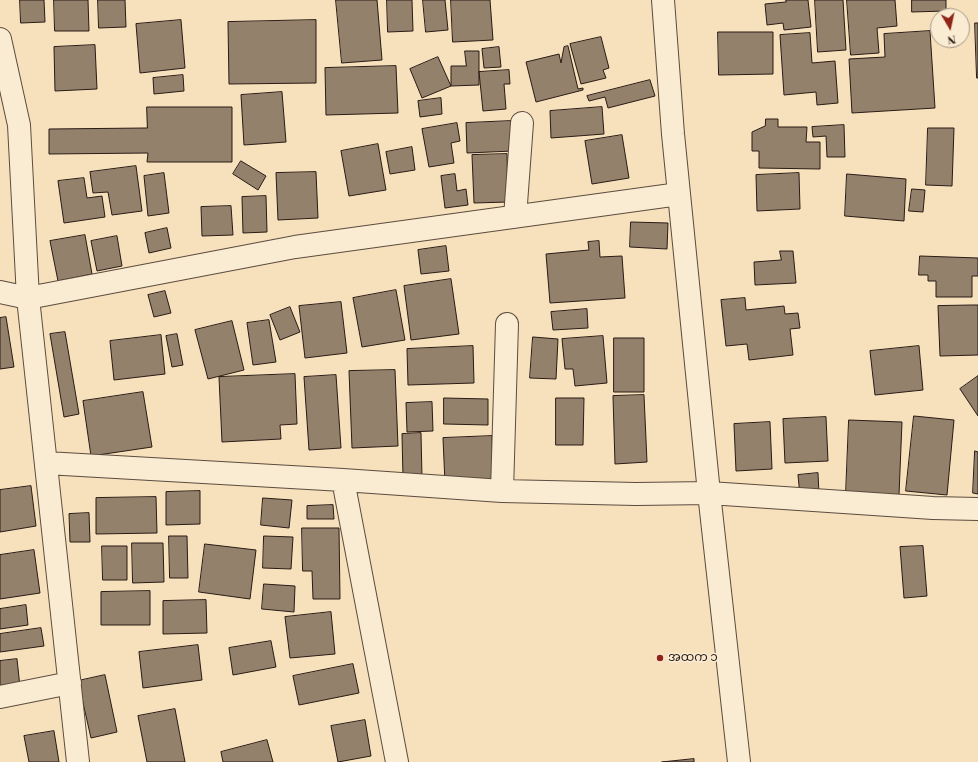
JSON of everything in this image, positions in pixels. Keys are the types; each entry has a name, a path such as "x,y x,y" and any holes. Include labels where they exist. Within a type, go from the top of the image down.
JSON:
{"street":[{"path":"663,0 672,134 709,493 739,762"},
{"path":"0,39 19,125 28,298 78,762"},
{"path":"515,216 522,123"},
{"path":"0,292 28,298 295,247 679,194"},
{"path":"502,490 507,324"},
{"path":"46,463 502,490 636,494 709,493 933,508 978,509"},
{"path":"342,480 397,762"},
{"path":"0,697 70,683"}],"building":[{"path":"20,0 44,0 45,22 21,23"},
{"path":"54,0 88,0 89,31 55,31"},
{"path":"98,0 125,0 126,27 99,28"},
{"path":"336,0 377,0 382,60 342,63"},
{"path":"387,0 412,0 413,31 388,32"},
{"path":"423,0 445,0 448,30 426,32"},
{"path":"451,0 490,0 493,40 453,42"},
{"path":"786,0 808,0 811,27 784,30 783,23 767,25 765,4 786,2"},
{"path":"815,0 843,0 846,50 818,52"},
{"path":"847,0 895,0 897,26 877,28 879,53 851,55"},
{"path":"912,0 946,0 946,8 930,8 930,11 912,12"},
{"path":"181,20 185,68 140,73 136,24"},
{"path":"316,20 316,83 229,84 228,22"},
{"path":"975,23 978,23 978,78 977,78"},
{"path":"930,31 935,108 852,113 849,59 885,57 884,34"},
{"path":"718,32 773,32 773,74 719,75"},
{"path":"810,33 812,63 835,61 838,103 817,105 816,92 784,95 780,35"},
{"path":"601,37 609,68 603,70 606,78 581,84 570,44"},
{"path":"95,45 97,89 55,91 54,47"},
{"path":"568,46 578,89 583,88 583,90 536,102 526,62 559,54 561,63 564,47"},
{"path":"499,47 501,67 484,68 482,49"},
{"path":"465,51 479,51 479,85 451,86 451,66 466,66"},
{"path":"438,57 451,86 422,98 410,69"},
{"path":"396,66 398,113 326,115 325,68"},
{"path":"509,70 510,84 504,84 506,109 483,111 479,72"},
{"path":"183,75 184,91 154,94 153,78"},
{"path":"650,80 655,96 608,108 605,97 589,101 587,96"},
{"path":"282,92 286,142 244,145 241,95"},
{"path":"441,98 442,114 420,117 418,101"},
{"path":"147,107 232,107 232,162 147,162 148,153 49,154 49,129 147,128"},
{"path":"602,107 604,134 551,138 550,111"},
{"path":"766,119 778,119 778,127 807,127 806,142 820,142 820,169 759,168 759,151 752,151 752,132 765,126"},
{"path":"511,121 513,151 467,153 466,123"},
{"path":"457,123 460,141 451,143 454,163 429,167 422,129"},
{"path":"844,125 845,157 827,157 826,136 813,137 812,127"},
{"path":"928,128 954,128 952,186 926,185"},
{"path":"622,135 629,178 592,184 585,141"},
{"path":"378,144 386,190 349,196 341,151"},
{"path":"412,147 415,170 390,174 386,152"},
{"path":"507,154 508,202 474,203 472,155"},
{"path":"241,161 266,176 258,190 233,174"},
{"path":"136,166 142,211 112,215 108,192 93,193 90,172"},
{"path":"316,172 318,218 278,220 276,173"},
{"path":"164,173 169,213 148,216 144,176"},
{"path":"799,173 800,209 757,211 756,175"},
{"path":"455,174 457,191 466,189 468,205 445,208 441,176"},
{"path":"847,174 906,179 904,221 845,216"},
{"path":"84,178 87,198 102,196 105,217 64,223 58,181"},
{"path":"912,189 925,190 923,212 909,211"},
{"path":"266,196 267,232 243,233 242,197"},
{"path":"231,206 233,235 202,236 201,207"},
{"path":"631,222 668,223 667,249 630,247"},
{"path":"167,228 171,248 149,253 145,233"},
{"path":"85,235 92,274 58,281 50,241"},
{"path":"117,236 122,266 97,271 91,241"},
{"path":"599,241 600,257 622,256 625,298 550,303 546,254 589,250 588,242"},
{"path":"446,246 449,271 421,274 418,250"},
{"path":"780,251 793,251 796,283 755,285 754,262 781,260"},
{"path":"920,256 978,258 978,276 972,276 972,297 936,297 936,281 928,281 928,275 919,275"},
{"path":"451,279 459,334 411,340 404,286"},
{"path":"396,290 405,340 362,347 353,298"},
{"path":"165,291 171,313 154,317 148,295"},
{"path":"745,298 746,310 784,306 785,314 798,313 800,328 790,329 793,355 749,360 747,344 726,346 721,300"},
{"path":"341,302 347,353 305,358 299,306"},
{"path":"978,305 978,355 940,356 938,306"},
{"path":"290,307 300,332 280,340 270,315"},
{"path":"587,309 588,328 553,330 551,312"},
{"path":"6,317 14,367 0,369 0,318"},
{"path":"269,320 276,362 253,365 247,323"},
{"path":"232,321 244,370 208,379 195,330"},
{"path":"65,332 79,414 64,417 50,334"},
{"path":"177,334 183,365 172,367 166,336"},
{"path":"161,335 165,374 114,380 110,341"},
{"path":"603,336 607,383 575,386 573,369 565,369 562,339"},
{"path":"533,337 558,339 556,379 530,378"},
{"path":"614,338 644,338 644,392 614,392"},
{"path":"473,346 474,383 408,385 407,349"},
{"path":"919,346 923,390 875,395 870,351"},
{"path":"395,370 398,446 352,448 349,371"},
{"path":"295,374 297,424 280,425 281,439 222,442 219,377"},
{"path":"336,375 341,448 309,450 304,377"},
{"path":"978,376 978,416 960,389"},
{"path":"143,392 152,447 91,456 83,401"},
{"path":"644,395 647,462 615,464 613,396"},
{"path":"444,398 488,399 488,425 444,424"},
{"path":"556,398 584,398 583,445 556,445"},
{"path":"432,402 433,431 407,432 406,403"},
{"path":"914,416 954,420 947,495 906,491"},
{"path":"826,417 828,461 785,463 783,419"},
{"path":"849,420 902,422 899,495 846,493"},
{"path":"770,422 772,469 736,471 734,424"},
{"path":"421,433 422,478 403,478 402,434"},
{"path":"492,436 493,481 445,483 443,438"},
{"path":"975,451 978,452 978,494 973,493"},
{"path":"818,473 819,494 800,496 798,475"},
{"path":"31,486 36,526 0,532 0,490"},
{"path":"200,491 200,524 166,525 166,492"},
{"path":"156,497 157,533 96,534 96,498"},
{"path":"263,498 292,500 289,528 261,525"},
{"path":"333,505 334,519 307,519 307,506"},
{"path":"89,513 90,542 70,542 69,514"},
{"path":"302,528 339,528 340,599 313,599 312,571 303,571"},
{"path":"169,536 187,536 188,578 170,578"},
{"path":"264,536 293,537 291,569 263,568"},
{"path":"132,543 163,543 164,582 133,583"},
{"path":"205,544 256,550 250,599 199,592"},
{"path":"102,546 127,546 127,580 103,580"},
{"path":"923,546 927,596 904,598 900,547"},
{"path":"34,550 40,593 0,599 0,555"},
{"path":"264,584 295,586 294,612 262,609"},
{"path":"150,591 150,625 101,625 101,592"},
{"path":"206,600 207,633 163,634 163,601"},
{"path":"26,605 28,625 0,629 0,609"},
{"path":"331,612 335,654 290,658 285,617"},
{"path":"41,628 44,646 0,652 0,634"},
{"path":"271,641 276,667 233,675 229,648"},
{"path":"198,645 202,680 143,688 139,652"},
{"path":"17,659 20,687 0,689 0,661"},
{"path":"353,664 359,693 299,705 293,676"},
{"path":"105,675 117,732 91,738 78,681"},
{"path":"175,709 185,762 147,762 138,716"},
{"path":"365,720 371,756 338,762 331,726"},
{"path":"54,731 59,762 29,762 24,736"},
{"path":"267,740 273,762 223,762 221,752"},
{"path":"694,759 694,762 662,762"}],"place":[{"name":"အထက ၁","path":"660,658"}]}
